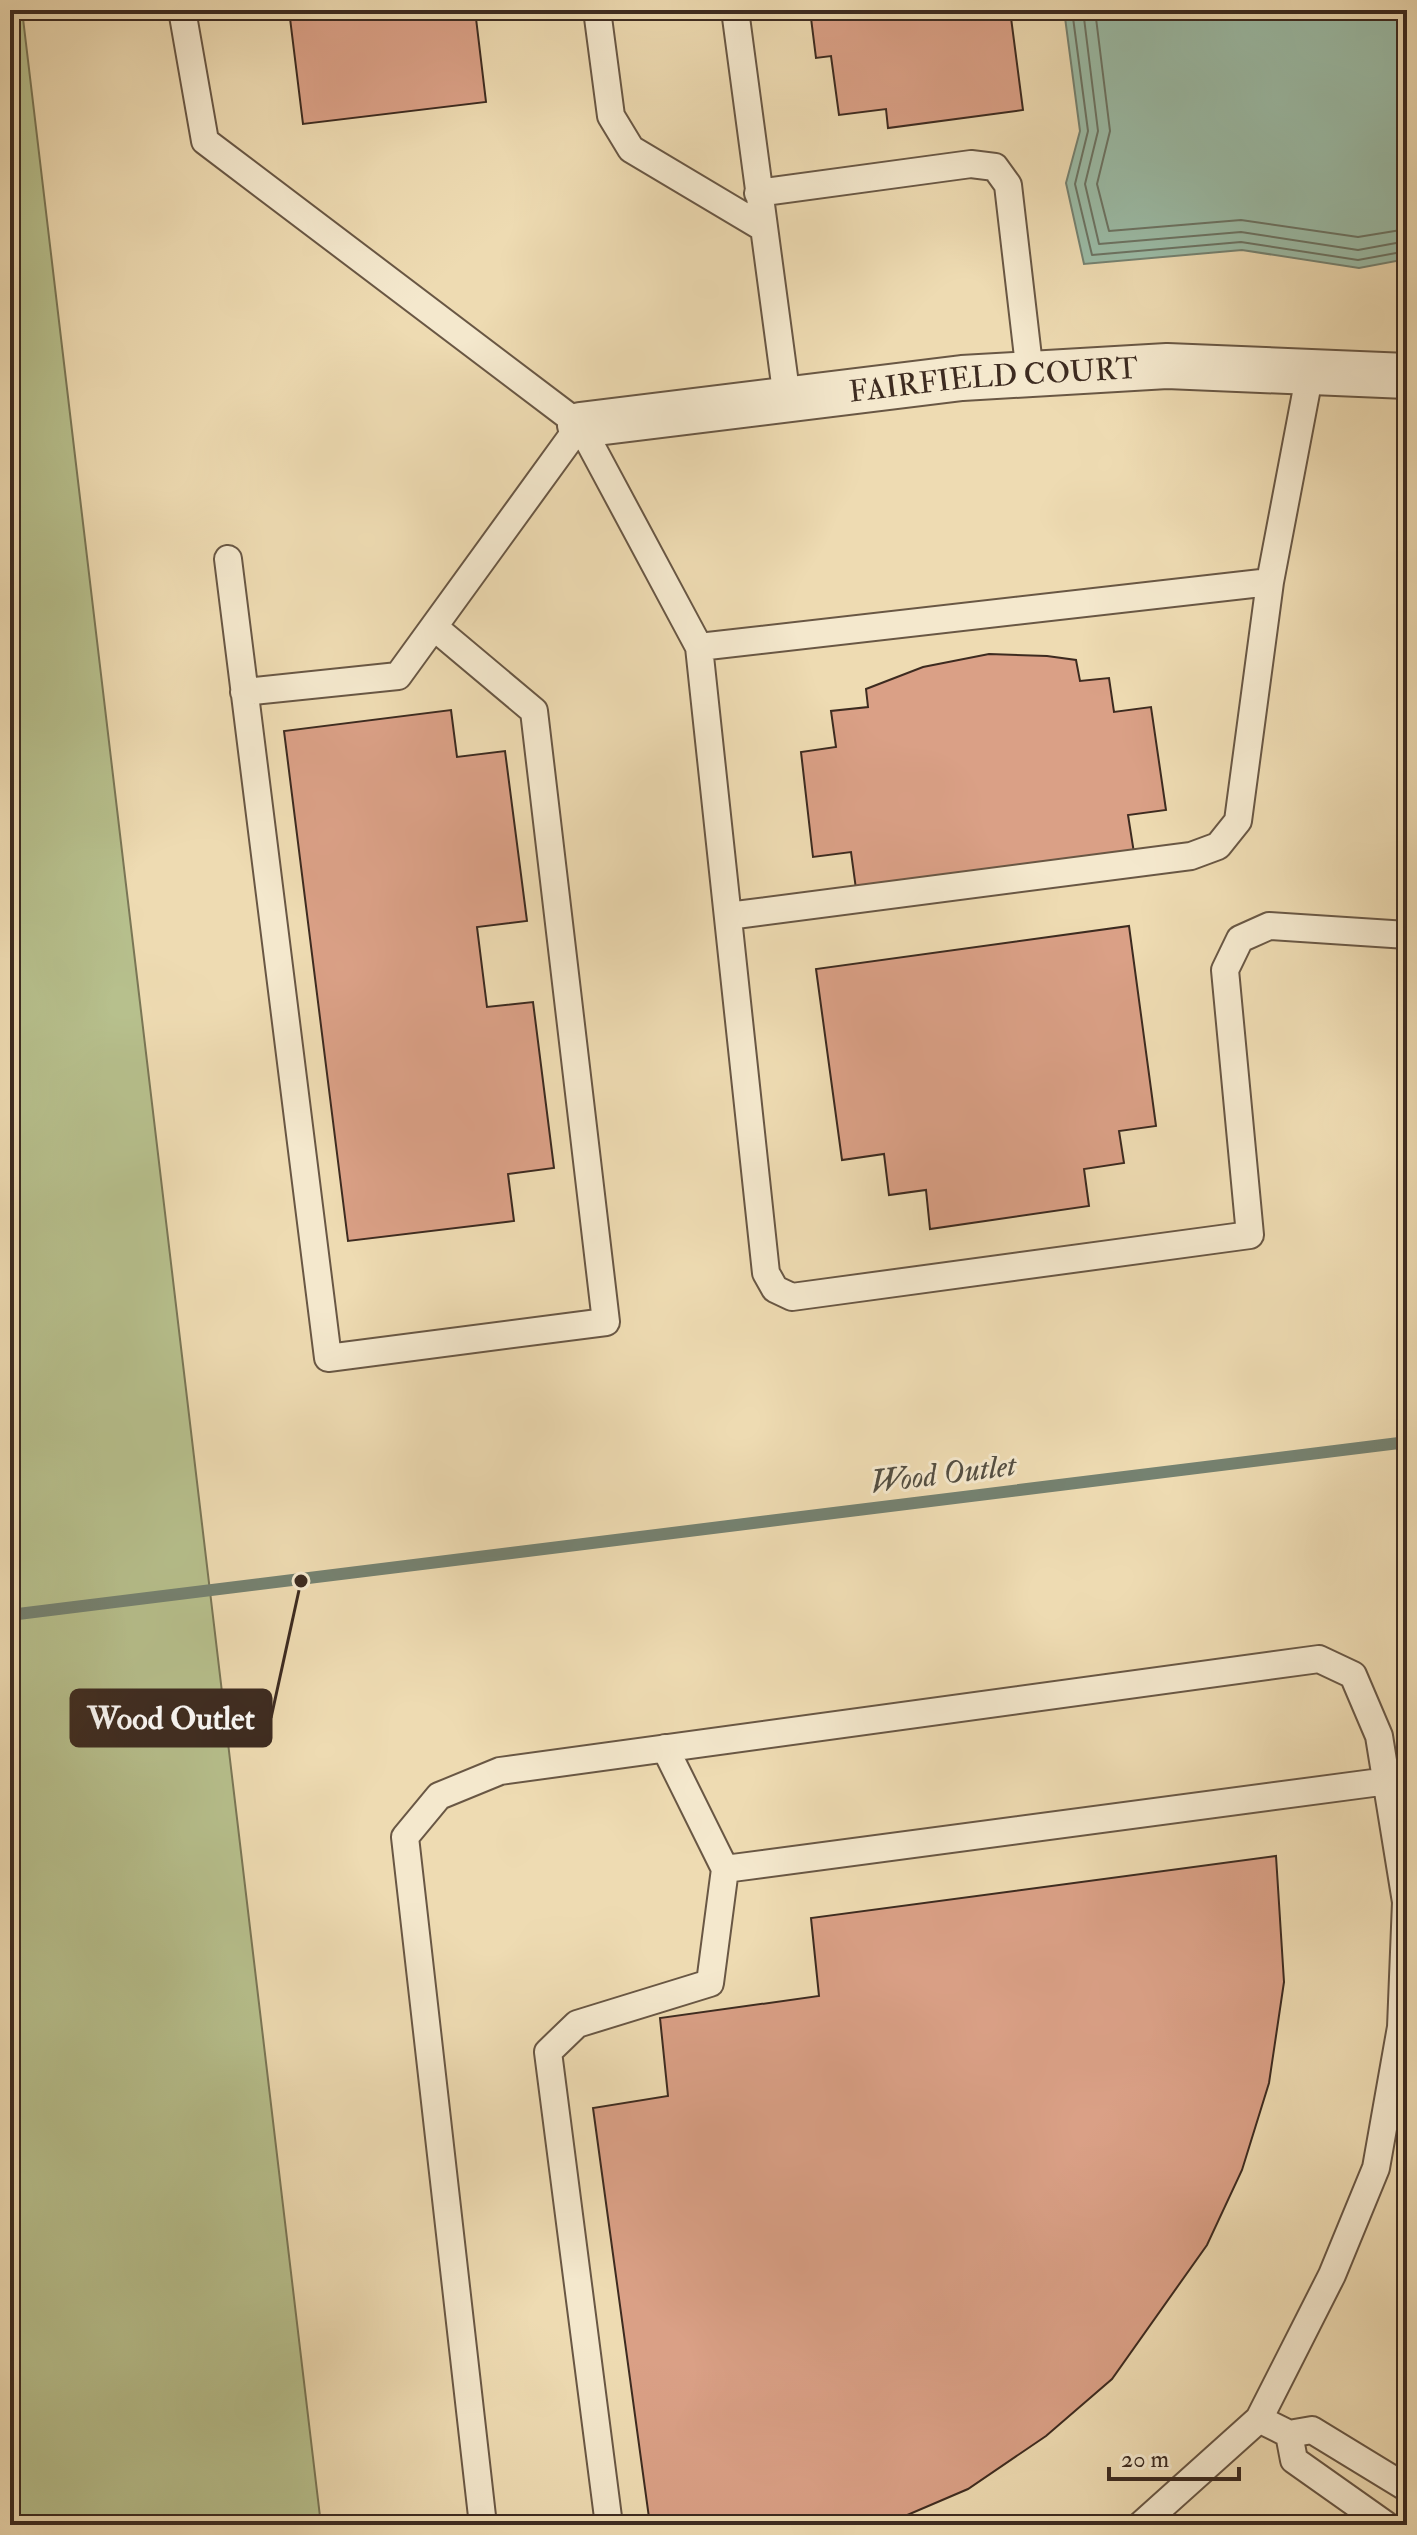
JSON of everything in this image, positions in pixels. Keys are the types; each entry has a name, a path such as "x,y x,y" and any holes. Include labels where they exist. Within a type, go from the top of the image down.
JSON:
{"street":[{"name":"FAIRFIELD COURT","path":"580,425 962,378 1167,366 1407,376"}],"lane":[{"path":"182,10 205,141 580,425 699,647 766,1273 775,1289 792,1297 1250,1235 1225,970 1240,939 1269,926 1407,935"},
{"path":"597,10 611,116 631,149 762,227"},
{"path":"735,10 787,399"},
{"path":"758,193 971,164 995,167 1008,185 1030,374"},
{"path":"728,916 1191,856 1218,846 1238,821 1270,582 1310,372"},
{"path":"244,692 398,676 580,425"},
{"path":"228,559 328,1358 606,1322 534,711 434,627"},
{"path":"699,647 1270,582"},
{"path":"483,2525 405,1837 439,1796 500,1771 1319,1659 1353,1675 1379,1736 1406,1902 1401,2027 1376,2168 1332,2275 1259,2419 1141,2525"},
{"path":"609,2525 548,2052 577,2024 710,1983 725,1869 665,1748"},
{"path":"725,1869 1388,1781"},
{"path":"1259,2419 1289,2434 1312,2430 1407,2488"},
{"path":"1289,2434 1294,2460 1388,2525 1407,2518"}],"shaded area":[{"path":"10,10 22,10 321,2525 10,2525"}],"water":[{"path":"1064,10 1405,10 1407,259 1359,268 1242,250 1084,264 1066,183 1080,131"}],"building":[{"path":"289,10 475,10 486,102 303,124"},
{"path":"810,10 1010,10 1023,110 888,128 886,109 839,115 831,56 816,58"},
{"path":"989,654 1076,660 1080,681 1109,678 1114,712 1151,707 1166,810 1128,815 1134,853 856,889 851,852 813,857 801,752 836,747 831,711 868,707 866,689 923,667"},
{"path":"451,710 457,757 505,751 527,921 477,927 487,1007 533,1002 554,1168 508,1174 514,1221 348,1241 284,731"},
{"path":"1129,926 1156,1126 1119,1131 1124,1163 1084,1169 1089,1206 930,1229 926,1190 889,1195 884,1154 842,1160 816,969"},
{"path":"1276,1856 1284,1982 1269,2083 1242,2170 1207,2245 1112,2379 1046,2436 968,2489 884,2525 650,2525 593,2108 668,2096 660,2018 819,1996 811,1918"}],"waterway":[{"name":"Wood Outlet","path":"10,1615 1407,1442"}],"place":[{"name":"Wood Outlet","path":"301,1581"}]}
